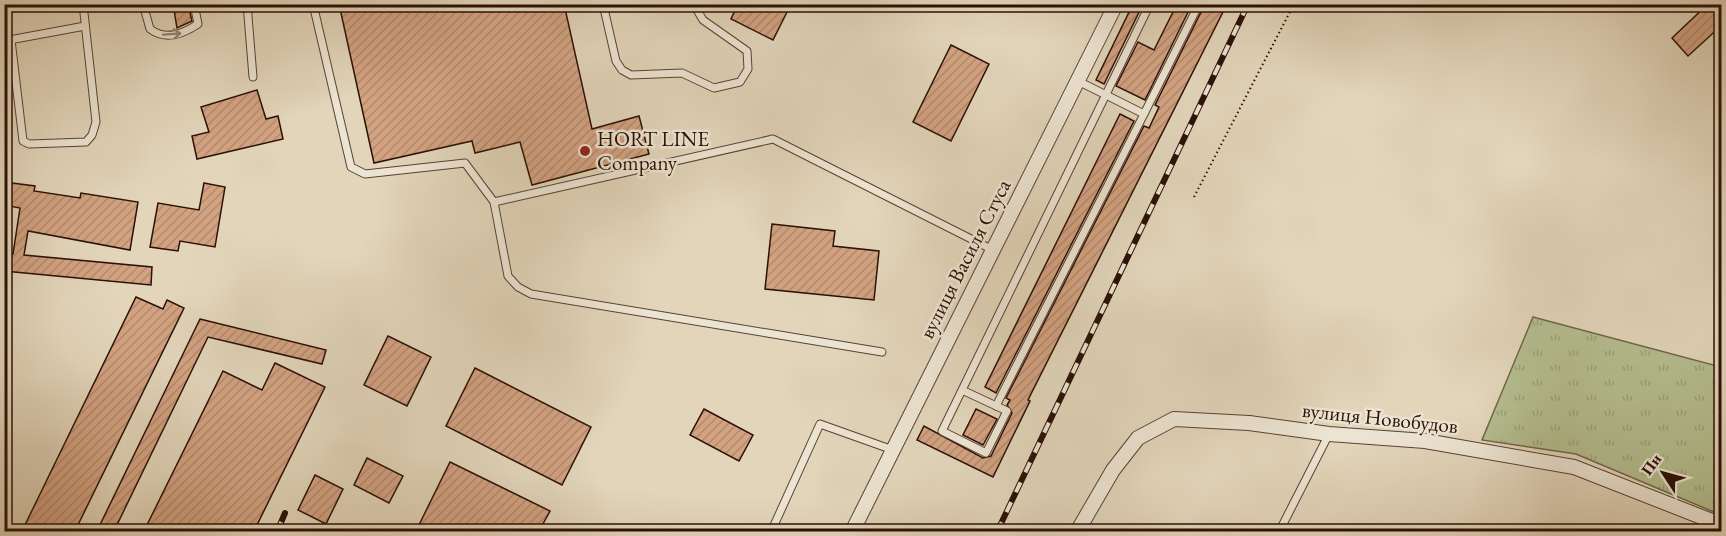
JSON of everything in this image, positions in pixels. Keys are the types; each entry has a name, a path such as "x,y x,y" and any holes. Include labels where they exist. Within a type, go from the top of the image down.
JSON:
{"street":[{"name":"вулиця Василя Стуса","path":"852,531 1116,4"},
{"name":"вулиця Новобудов","path":"1077,531 1107,478 1138,438 1174,419 1249,423 1329,434 1425,441 1574,467 1722,525"}],"lane":[{"path":"4,10 32,4"},
{"path":"83,4 96,122 92,135 86,142 29,144 23,141 8,41 85,26"},
{"path":"143,4 150,29 165,36 187,33 198,24 194,4"},
{"path":"247,4 253,77"},
{"path":"313,4 351,167 365,174 465,163 494,201 507,276 518,287 531,294 882,352"},
{"path":"603,4 616,62 622,70 631,75 682,73 714,88 740,82 748,69 747,51 703,20 697,10 699,4"},
{"path":"962,390 1007,411 986,453 942,431 1150,4"},
{"path":"996,406 1199,4"},
{"path":"1078,81 1144,114"},
{"path":"494,201 773,140 993,250"},
{"path":"771,531 820,424 893,450"},
{"path":"1279,531 1329,434"}],"path":[{"path":"1194,197 1294,4"}],"green space":[{"path":"1533,317 1721,367 1721,515 1576,454 1482,440"}],"building":[{"path":"173,4 188,4 192,21 177,28"},
{"path":"339,4 564,4 592,129 639,116 649,154 532,185 520,142 475,153 472,141 374,163"},
{"path":"738,4 791,4 773,40 731,19"},
{"path":"1133,4 1143,4 1104,84 1096,80"},
{"path":"1177,4 1192,4 1145,100 1116,86 1138,42 1154,50"},
{"path":"1205,4 1227,4 1028,400 1030,401 993,477 917,440 924,426 983,458 991,456 1012,413 1007,405 1010,400 1006,398 1144,126 1149,128 1159,107 1155,105"},
{"path":"1708,4 1722,4 1722,25 1688,56 1672,38"},
{"path":"951,45 989,64 951,141 913,122"},
{"path":"257,90 266,119 278,116 283,139 197,159 192,136 209,132 201,107"},
{"path":"1120,114 1134,121 996,393 985,387"},
{"path":"4,182 35,186 34,191 80,198 81,193 138,202 130,250 28,231 24,255 152,267 151,285 4,271 4,253 13,254 20,208 4,205"},
{"path":"204,183 225,187 215,247 180,241 178,251 150,247 158,203 199,210"},
{"path":"772,224 835,231 833,246 879,251 874,300 765,289"},
{"path":"136,297 163,309 167,300 184,308 75,531 22,531"},
{"path":"200,319 326,350 322,364 208,337 114,531 97,531"},
{"path":"388,336 431,357 407,406 364,385"},
{"path":"275,363 325,387 254,531 144,531 223,371 262,390"},
{"path":"475,368 591,427 562,485 446,426"},
{"path":"704,409 753,435 739,461 690,435"},
{"path":"976,409 997,419 983,445 963,435"},
{"path":"367,458 403,476 389,503 354,485"},
{"path":"450,462 550,511 539,531 416,531"},
{"path":"315,475 343,489 326,524 298,510"}],"railway":[{"path":"997,532 1248,4"},
{"path":"277,532 285,513"}],"place":[{"name":"HORT LINE Company","path":"585,151"}]}
